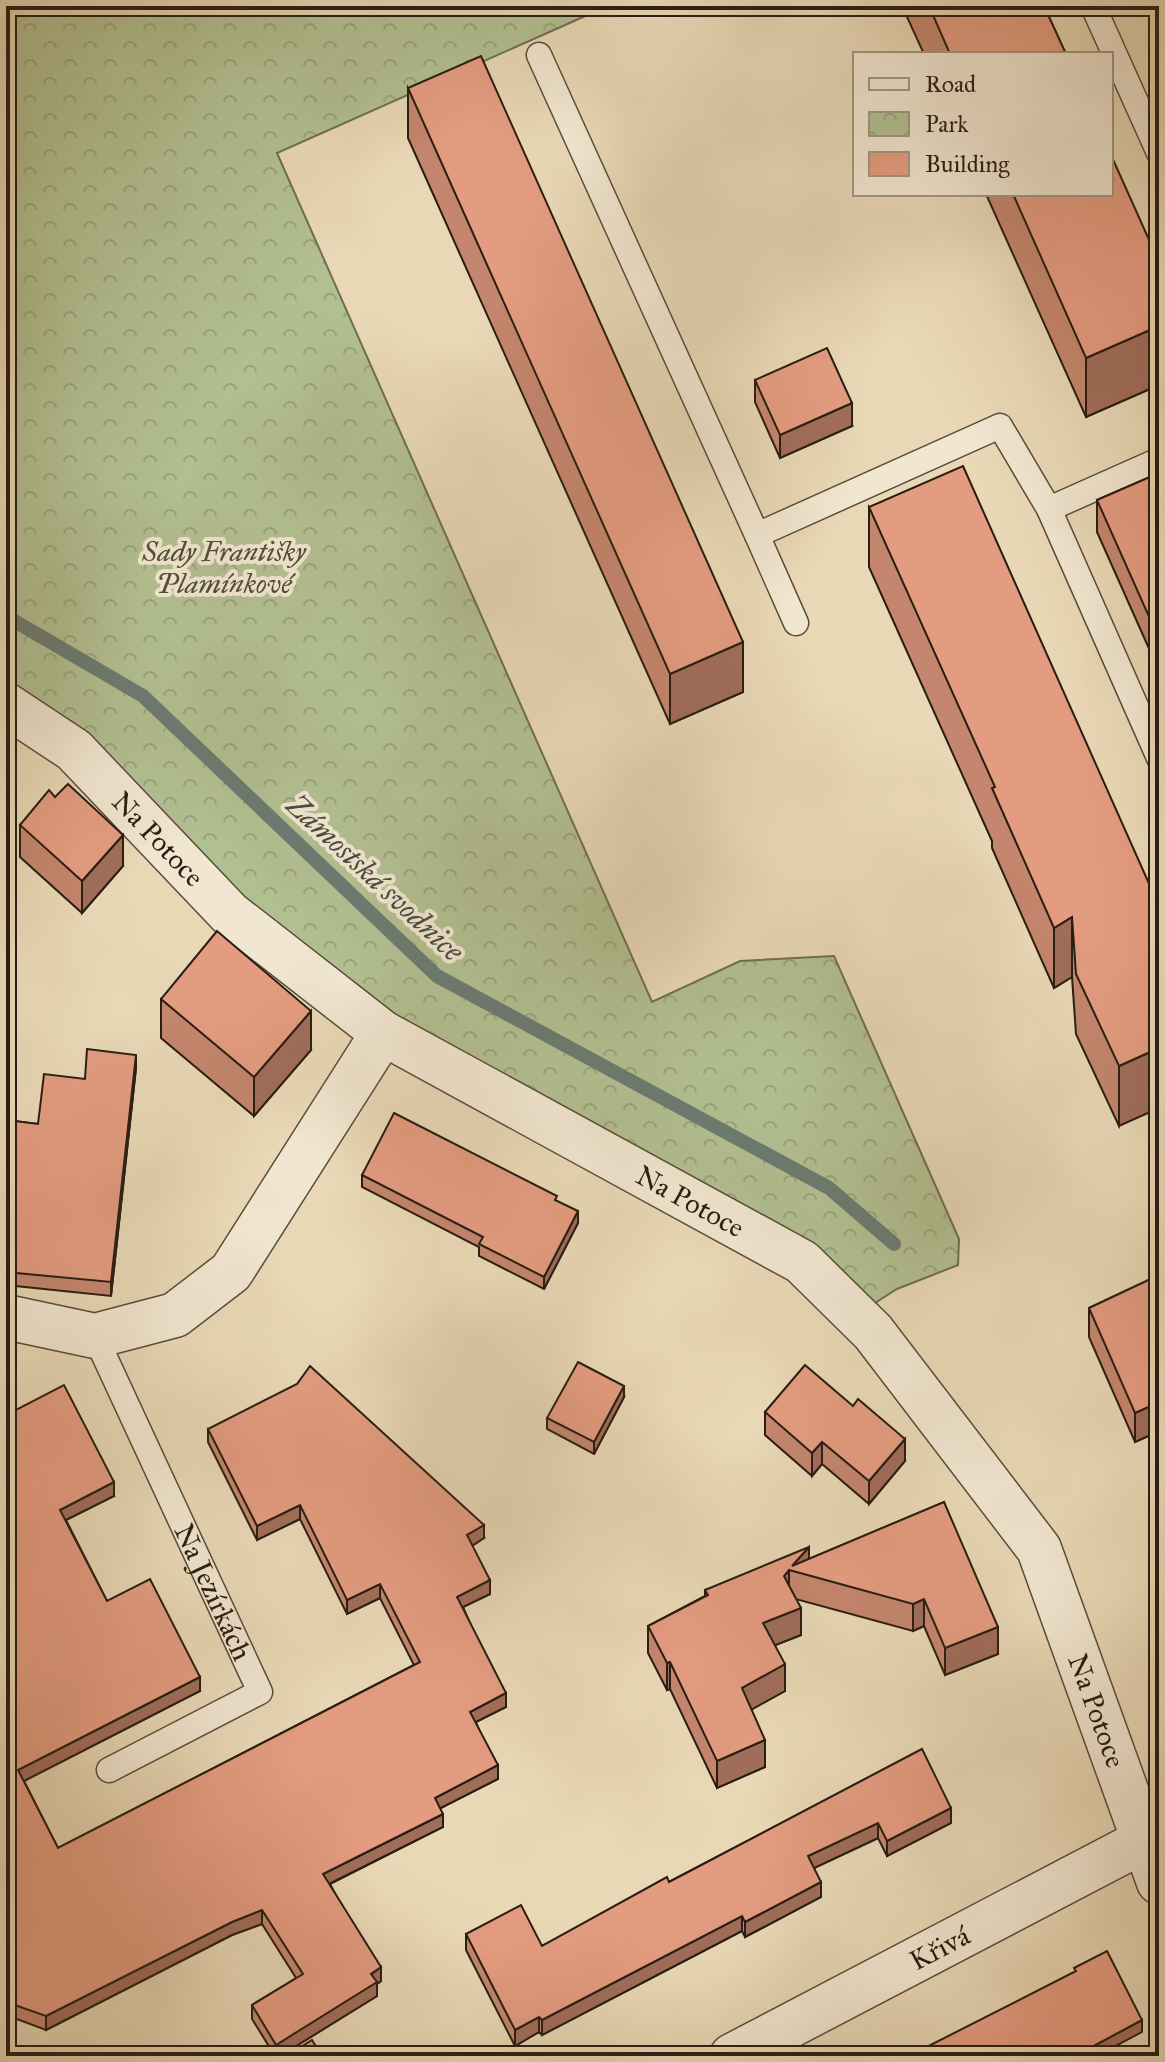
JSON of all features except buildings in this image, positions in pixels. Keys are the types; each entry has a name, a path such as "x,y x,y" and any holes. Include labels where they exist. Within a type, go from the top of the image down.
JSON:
{"street":[{"name":"Na Potoce","path":"6,705 74,750 229,913 383,1033 802,1262 873,1332 1039,1549 1159,1882"},
{"path":"6,1317 95,1336 175,1315 231,1272 383,1033"},
{"name":"Křivá","path":"732,2056 1145,1840"}],"lane":[{"path":"1093,6 1159,153"},
{"path":"539,55 796,623"},
{"path":"757,535 1000,426 1049,509 1159,758"},
{"path":"1049,509 1159,460"},
{"name":"Na Jezírkách","path":"95,1336 260,1692 109,1770"}],"green space":[{"name":"Sady Františky Plamínkové","path":"6,6 608,6 277,153 652,1002 740,961 834,956 959,1239 958,1265 897,1289 864,1310 408,1027 239,893 85,734 6,680"}],"waterway":[{"name":"Zámostská svodnice","path":"6,616 143,696 437,976 829,1188 894,1244"}]}
